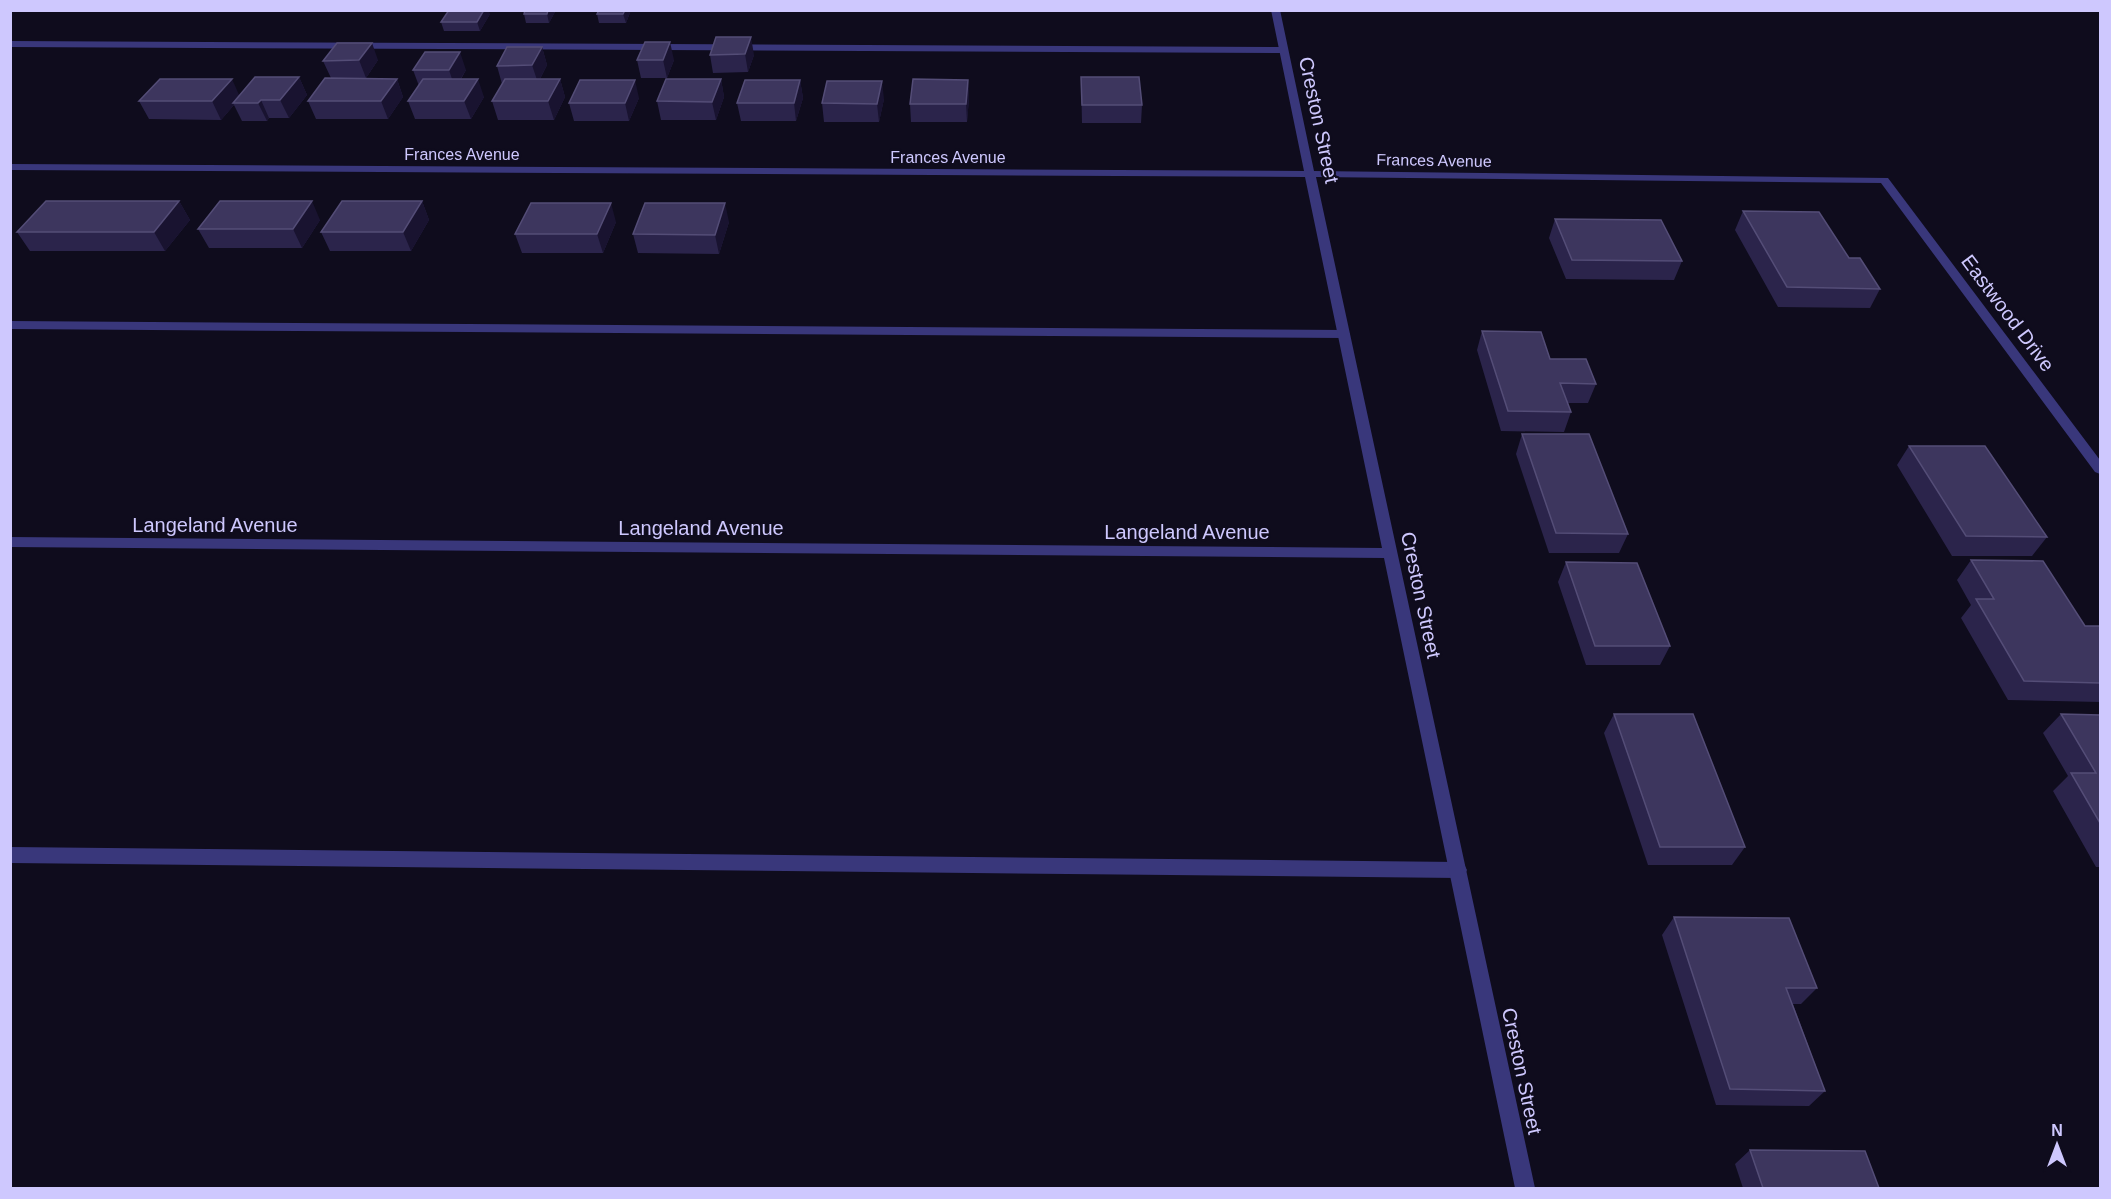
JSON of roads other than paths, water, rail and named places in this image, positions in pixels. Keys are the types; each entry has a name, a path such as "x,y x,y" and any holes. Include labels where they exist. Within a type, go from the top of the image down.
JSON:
{"street":[{"name":"Creston Street","path":"1275,10 1525,1188"},
{"path":"10,44 1283,50"},
{"name":"Frances Avenue","path":"10,166 1884,180"},
{"name":"Eastwood Drive","path":"1884,180 2100,469"},
{"path":"10,325 1344,334"},
{"name":"Langeland Avenue","path":"10,543 1391,553"},
{"path":"10,855 1458,870"}]}
